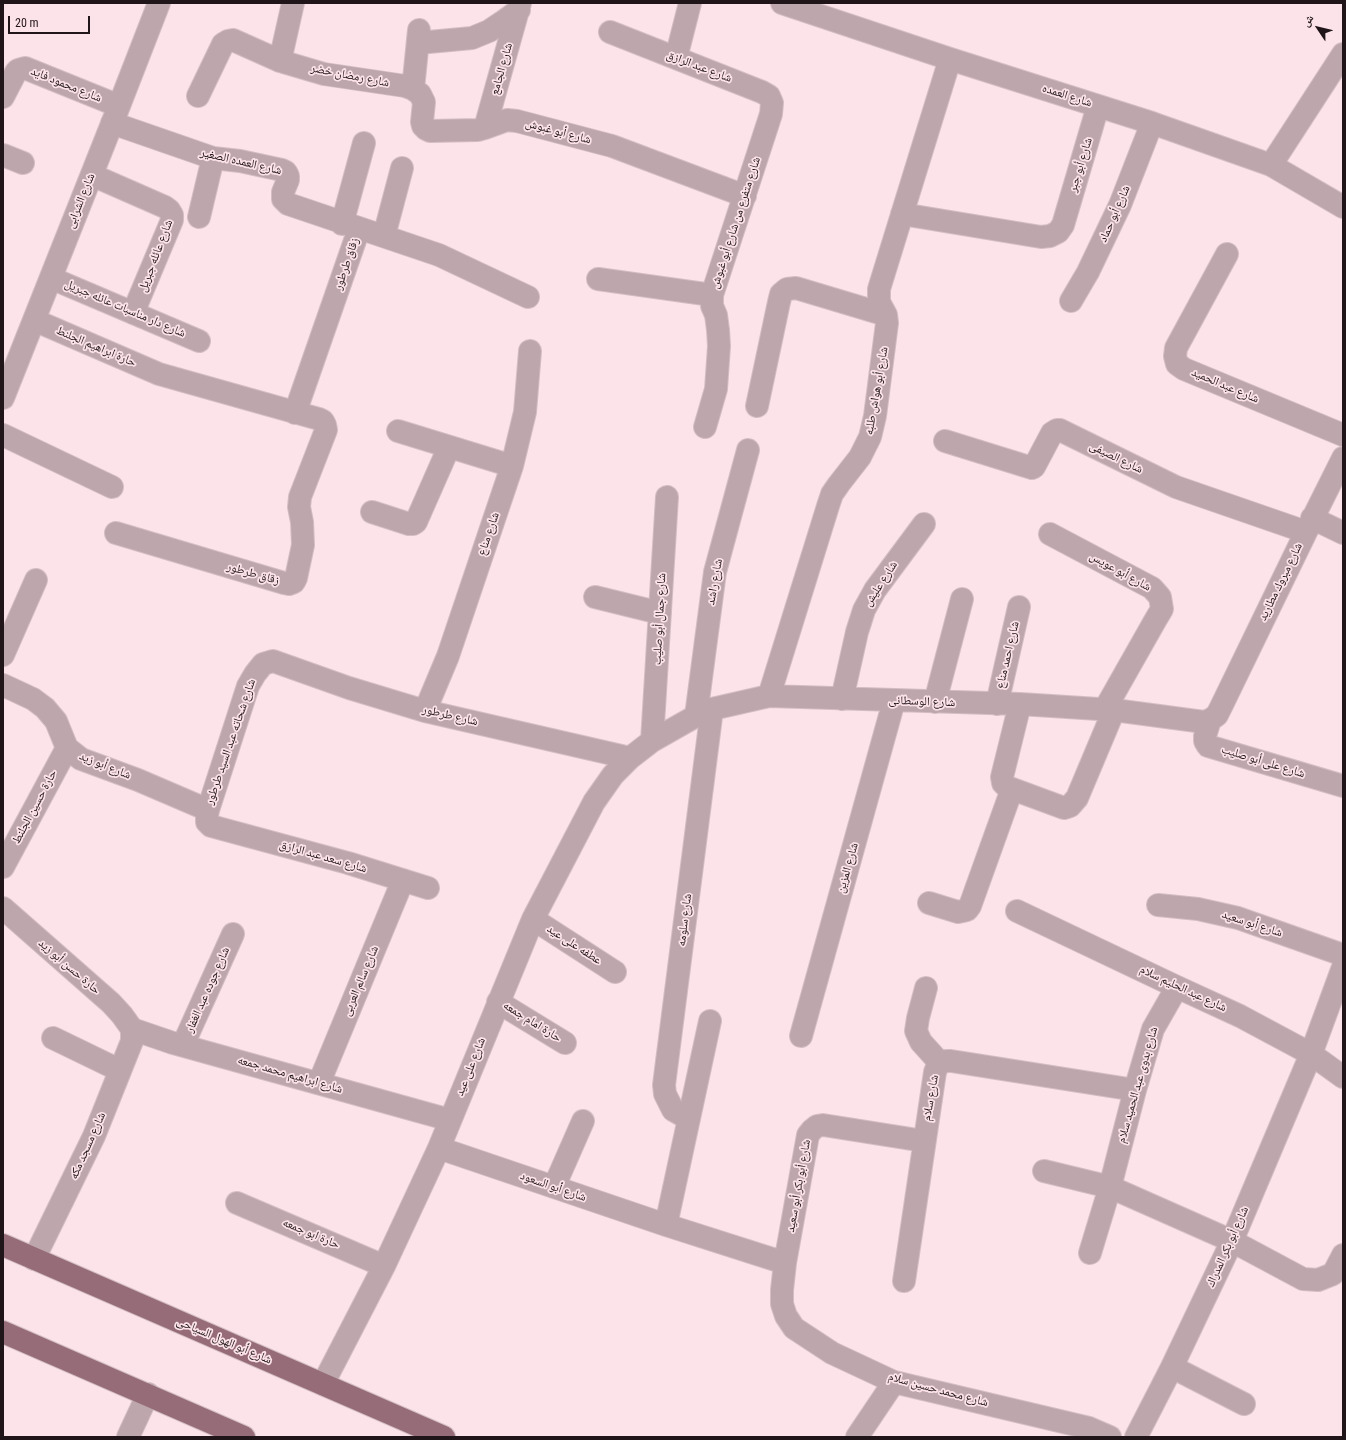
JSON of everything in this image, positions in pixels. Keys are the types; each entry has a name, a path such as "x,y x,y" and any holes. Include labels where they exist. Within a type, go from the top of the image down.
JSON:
{"main road":[{"name":"شارع أبو الهول السياحى","path":"3,1245 444,1437"},
{"path":"3,1332 244,1437"}],"street":[{"name":"شارع الشرابى","path":"4,393 116,115 159,3"},
{"path":"280,61 293,3"},
{"path":"676,58 690,3"},
{"name":"شارع العمده","path":"782,3 950,59 1152,123 1271,165 1343,207"},
{"name":"شارع الجامع","path":"405,87 419,37 472,38 489,31 504,21 520,6"},
{"name":"شارع الجامع","path":"485,128 520,6"},
{"name":"شارع عبد الرازق","path":"610,32 762,92 769,96 772,103 771,114"},
{"name":"شارع رمضان خضر","path":"198,96 220,48 223,44 233,40 280,61 324,74 405,87"},
{"path":"1271,165 1343,54"},
{"name":"شارع أبو هواش طلبه","path":"769,696 832,494 860,457 870,437 875,416 887,332 886,315 879,302 879,289 950,59"},
{"name":"شارع محمود فايد","path":"3,97 16,72 22,68 25,68 116,115"},
{"name":"شارع أبو غبوش","path":"405,87 420,94 424,102 423,126 430,131 478,130 507,120 524,123 612,146 745,196"},
{"name":"شارع أبو جبر","path":"902,214 1042,237 1050,236 1058,232 1063,225 1098,106"},
{"name":"شارع متفرع من شارع أبو غبوش","path":"705,427 716,389 719,346 716,315 712,306 712,295 771,114"},
{"name":"شارع العمده الصغير","path":"116,115 213,158 240,161 282,170 288,176 283,192 284,199 288,204 439,255 528,297"},
{"name":"شارع أبو حماد","path":"1071,301 1088,272 1120,205 1152,123"},
{"name":"زقاق طرطور","path":"295,413 351,226 364,143"},
{"path":"3,155 23,164"},
{"path":"199,217 213,158"},
{"path":"384,236 402,168"},
{"name":"شارع عائله جبريل","path":"92,175 165,207 172,215 172,220 133,313"},
{"name":"شارع عبد الحميد","path":"1227,254 1176,348 1175,356 1177,364 1184,369 1343,435"},
{"name":"شارع دار مناسبات عائله جبريل","path":"50,278 199,341"},
{"path":"598,279 712,295"},
{"path":"756,406 781,294 788,289 796,288 886,315"},
{"name":"حارة ابراهيم الجلنط","path":"34,320 159,374"},
{"name":"شارع مناع","path":"425,711 448,656 512,466 525,412 530,351"},
{"name":"زقاق طرطور","path":"116,533 284,583 289,584 294,582 296,578 303,545 302,522 299,507 300,497 326,430 325,425 319,419 159,374"},
{"name":"شارع الصيفى","path":"945,441 1032,468 1034,467 1052,433 1060,430 1176,487 1309,525"},
{"path":"398,432 512,466"},
{"path":"3,435 112,487"},
{"path":"372,512 409,524 416,522 449,447"},
{"name":"شارع راشد","path":"704,712 715,572 748,450"},
{"name":"شارع مبروك مطاريد","path":"1216,714 1343,458"},
{"name":"شارع جمال أبو صليب","path":"652,741 667,497"},
{"name":"شارع عليش","path":"842,699 856,632 864,610 888,570 924,524"},
{"path":"1309,525 1343,533"},
{"name":"شارع أبو عويس","path":"1012,789 1064,808 1070,806 1077,798 1109,710 1162,609 1160,597 1152,588 1050,534"},
{"path":"3,655 36,580"},
{"path":"595,597 660,613"},
{"path":"935,702 962,600"},
{"name":"شارع احمد مناع","path":"997,704 1019,607"},
{"name":"شارع طرطور","path":"274,661 349,688 425,711 630,758"},
{"name":"شارع شحاته عبد السيد طرطور","path":"212,819 248,686 263,664 274,661"},
{"name":"شارع أبو زيد","path":"3,685 33,699 45,708 56,721 67,748 81,759 138,780 212,819"},
{"name":"شارع الوسطانى","path":"630,758 652,741 704,712 769,696 1020,704 1109,710 1198,722 1204,722 1216,714"},
{"name":"شارع المزين","path":"801,1036 894,701"},
{"path":"929,903 958,912 967,910 970,906 1012,789 1002,783 1002,777 1020,704"},
{"name":"شارع سلومه","path":"689,1119 673,1110 665,1094 664,1085 704,712"},
{"name":"شارع على أبو صليب","path":"1216,714 1205,736 1208,746 1343,786"},
{"name":"حارة حسين الجلنط","path":"3,867 67,748"},
{"name":"شارع على عيد","path":"323,1384 384,1266 439,1148 533,919 594,802 613,775 630,758"},
{"name":"شارع سعد عبد الرازق","path":"212,819 428,888"},
{"name":"شارع سالم العربى","path":"319,1082 403,880"},
{"name":"شارع أبو سعيد","path":"1158,905 1198,909 1238,918 1343,955"},
{"name":"حارة حسن أبو زيد","path":"3,908 111,1002 132,1029"},
{"name":"شارع عبد الحليم سلام","path":"1017,911 1240,1016 1312,1054 1343,1078"},
{"name":"عطفه على عيد","path":"533,919 615,972"},
{"name":"شارع جوده عبد الغفار","path":"183,1045 233,934"},
{"name":"شارع أبو بكر المدراك","path":"1136,1437 1172,1367 1232,1241 1312,1054 1342,974"},
{"name":"شارع بدوى عبد الحميد سلام","path":"1090,1253 1110,1187 1152,1029 1177,987"},
{"path":"926,988 916,1031 921,1042 940,1063"},
{"name":"حارة امام جمعه","path":"498,1002 566,1043"},
{"path":"666,1224 710,1021"},
{"name":"شارع ابراهيم محمد جمعه","path":"132,1029 173,1043 319,1082 450,1120"},
{"name":"شارع مسجد مكه","path":"34,1259 94,1136 132,1040 132,1029"},
{"path":"53,1038 119,1070"},
{"name":"شارع سلام","path":"904,1282 935,1072 940,1063 946,1060 1135,1090"},
{"path":"554,1187 582,1122"},
{"name":"شارع أبو بكر أبو سعيد","path":"785,1263 808,1135 812,1130 817,1126 823,1125 924,1141"},
{"name":"شارع أبو السعود","path":"439,1148 785,1263"},
{"path":"1044,1171 1110,1187 1232,1241 1303,1280 1318,1280 1333,1274 1343,1255"},
{"name":"حارة ابو جمعه","path":"237,1203 384,1266"},
{"name":"شارع محمد حسين سلام","path":"785,1263 782,1304 786,1316 794,1328 832,1353 894,1382 1089,1428 1110,1437"},
{"path":"1172,1367 1244,1404"},
{"path":"857,1437 894,1382"},
{"path":"128,1437 148,1394"}]}
